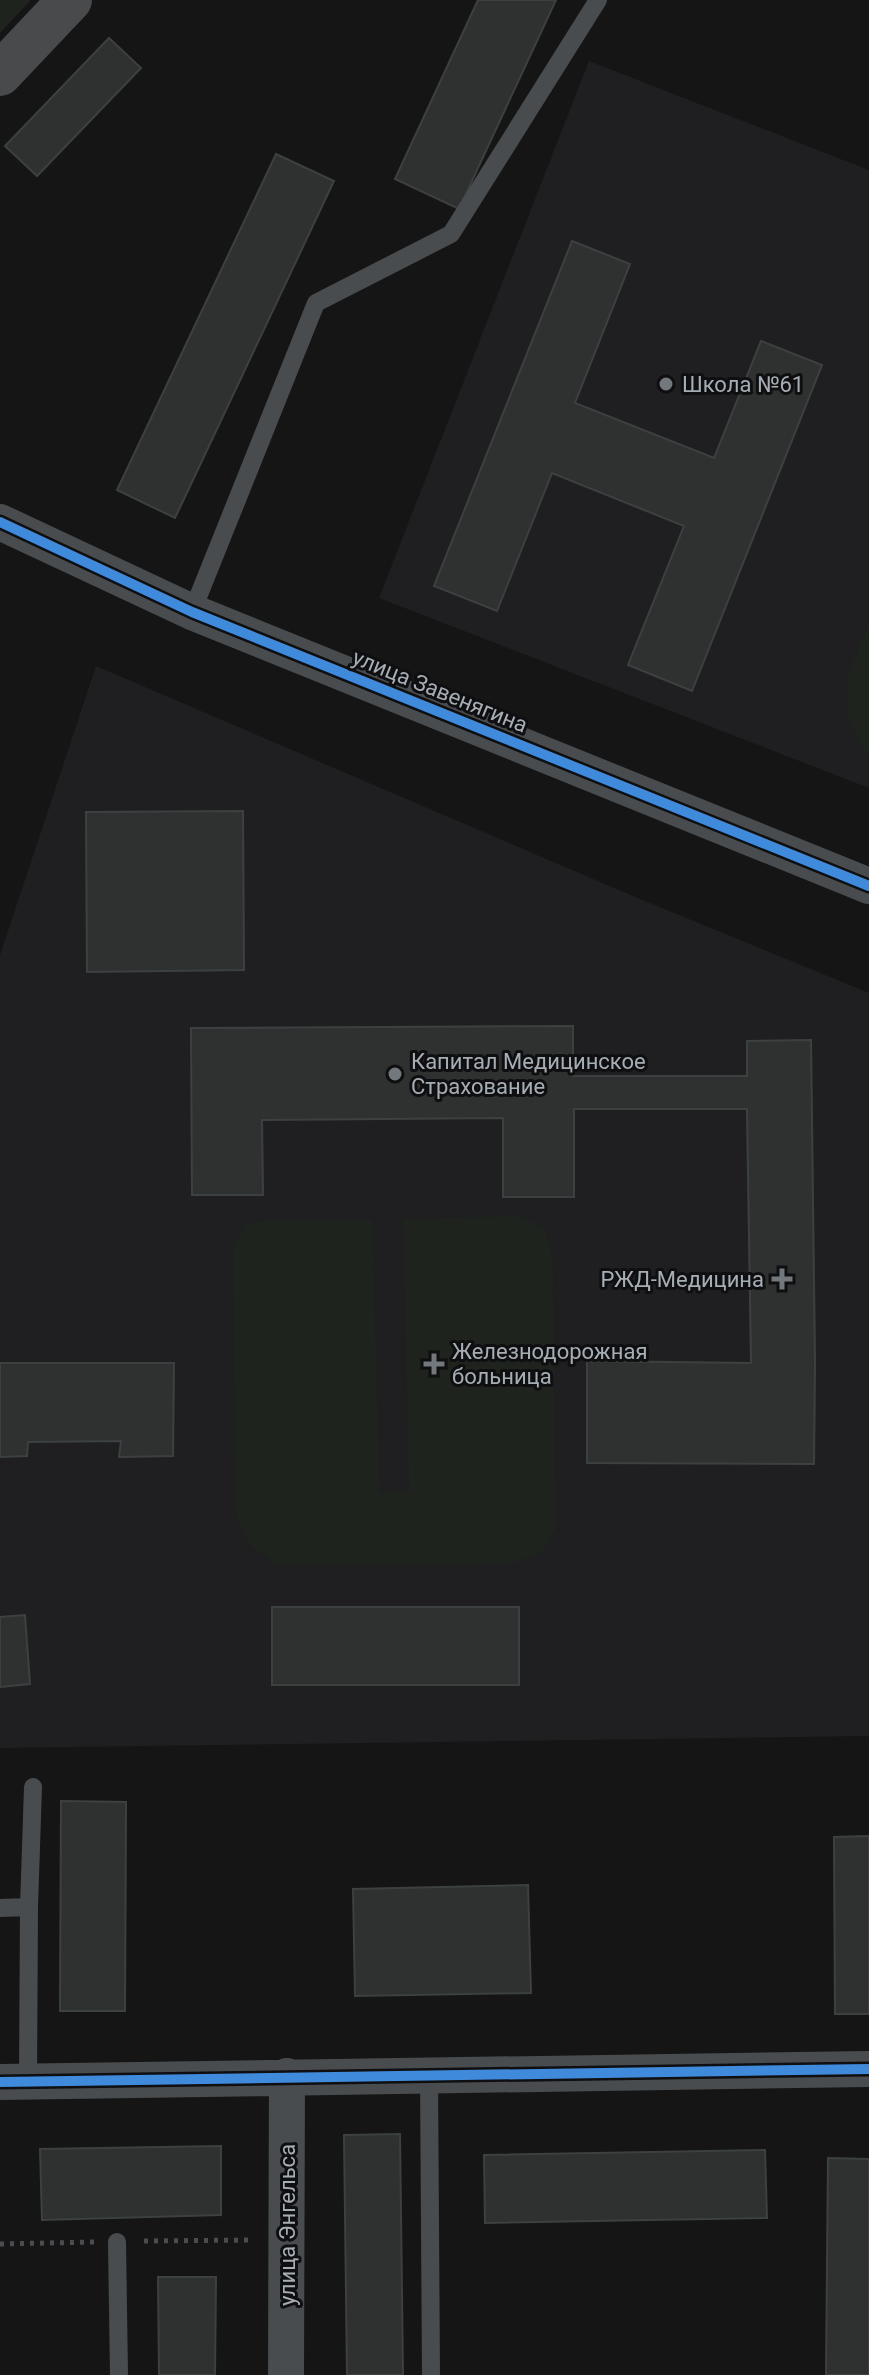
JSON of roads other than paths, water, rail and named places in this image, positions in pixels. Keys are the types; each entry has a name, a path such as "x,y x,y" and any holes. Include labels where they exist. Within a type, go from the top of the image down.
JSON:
{"main road":[{"path":"0,74 70,0"}],"street":[{"name":"улица Завенягина","path":"0,522 192,612 869,886"},
{"path":"14,2082 869,2069"},
{"name":"улица Энгельса","path":"286,2375 287,2076"}],"lane":[{"path":"192,612 316,303 451,234 598,0"},
{"path":"14,2082 29,1907 33,1787"},
{"path":"0,1908 29,1907"},
{"path":"429,2074 431,2375"},
{"path":"117,2242 119,2375"}],"place":[{"name":"Школа №61","path":"666,384"},
{"name":"Капитал Медицинское Страхование","path":"395,1074"},
{"name":"РЖД-Медицина","path":"782,1279"},
{"name":"Железнодорожная больница","path":"434,1364"}]}
